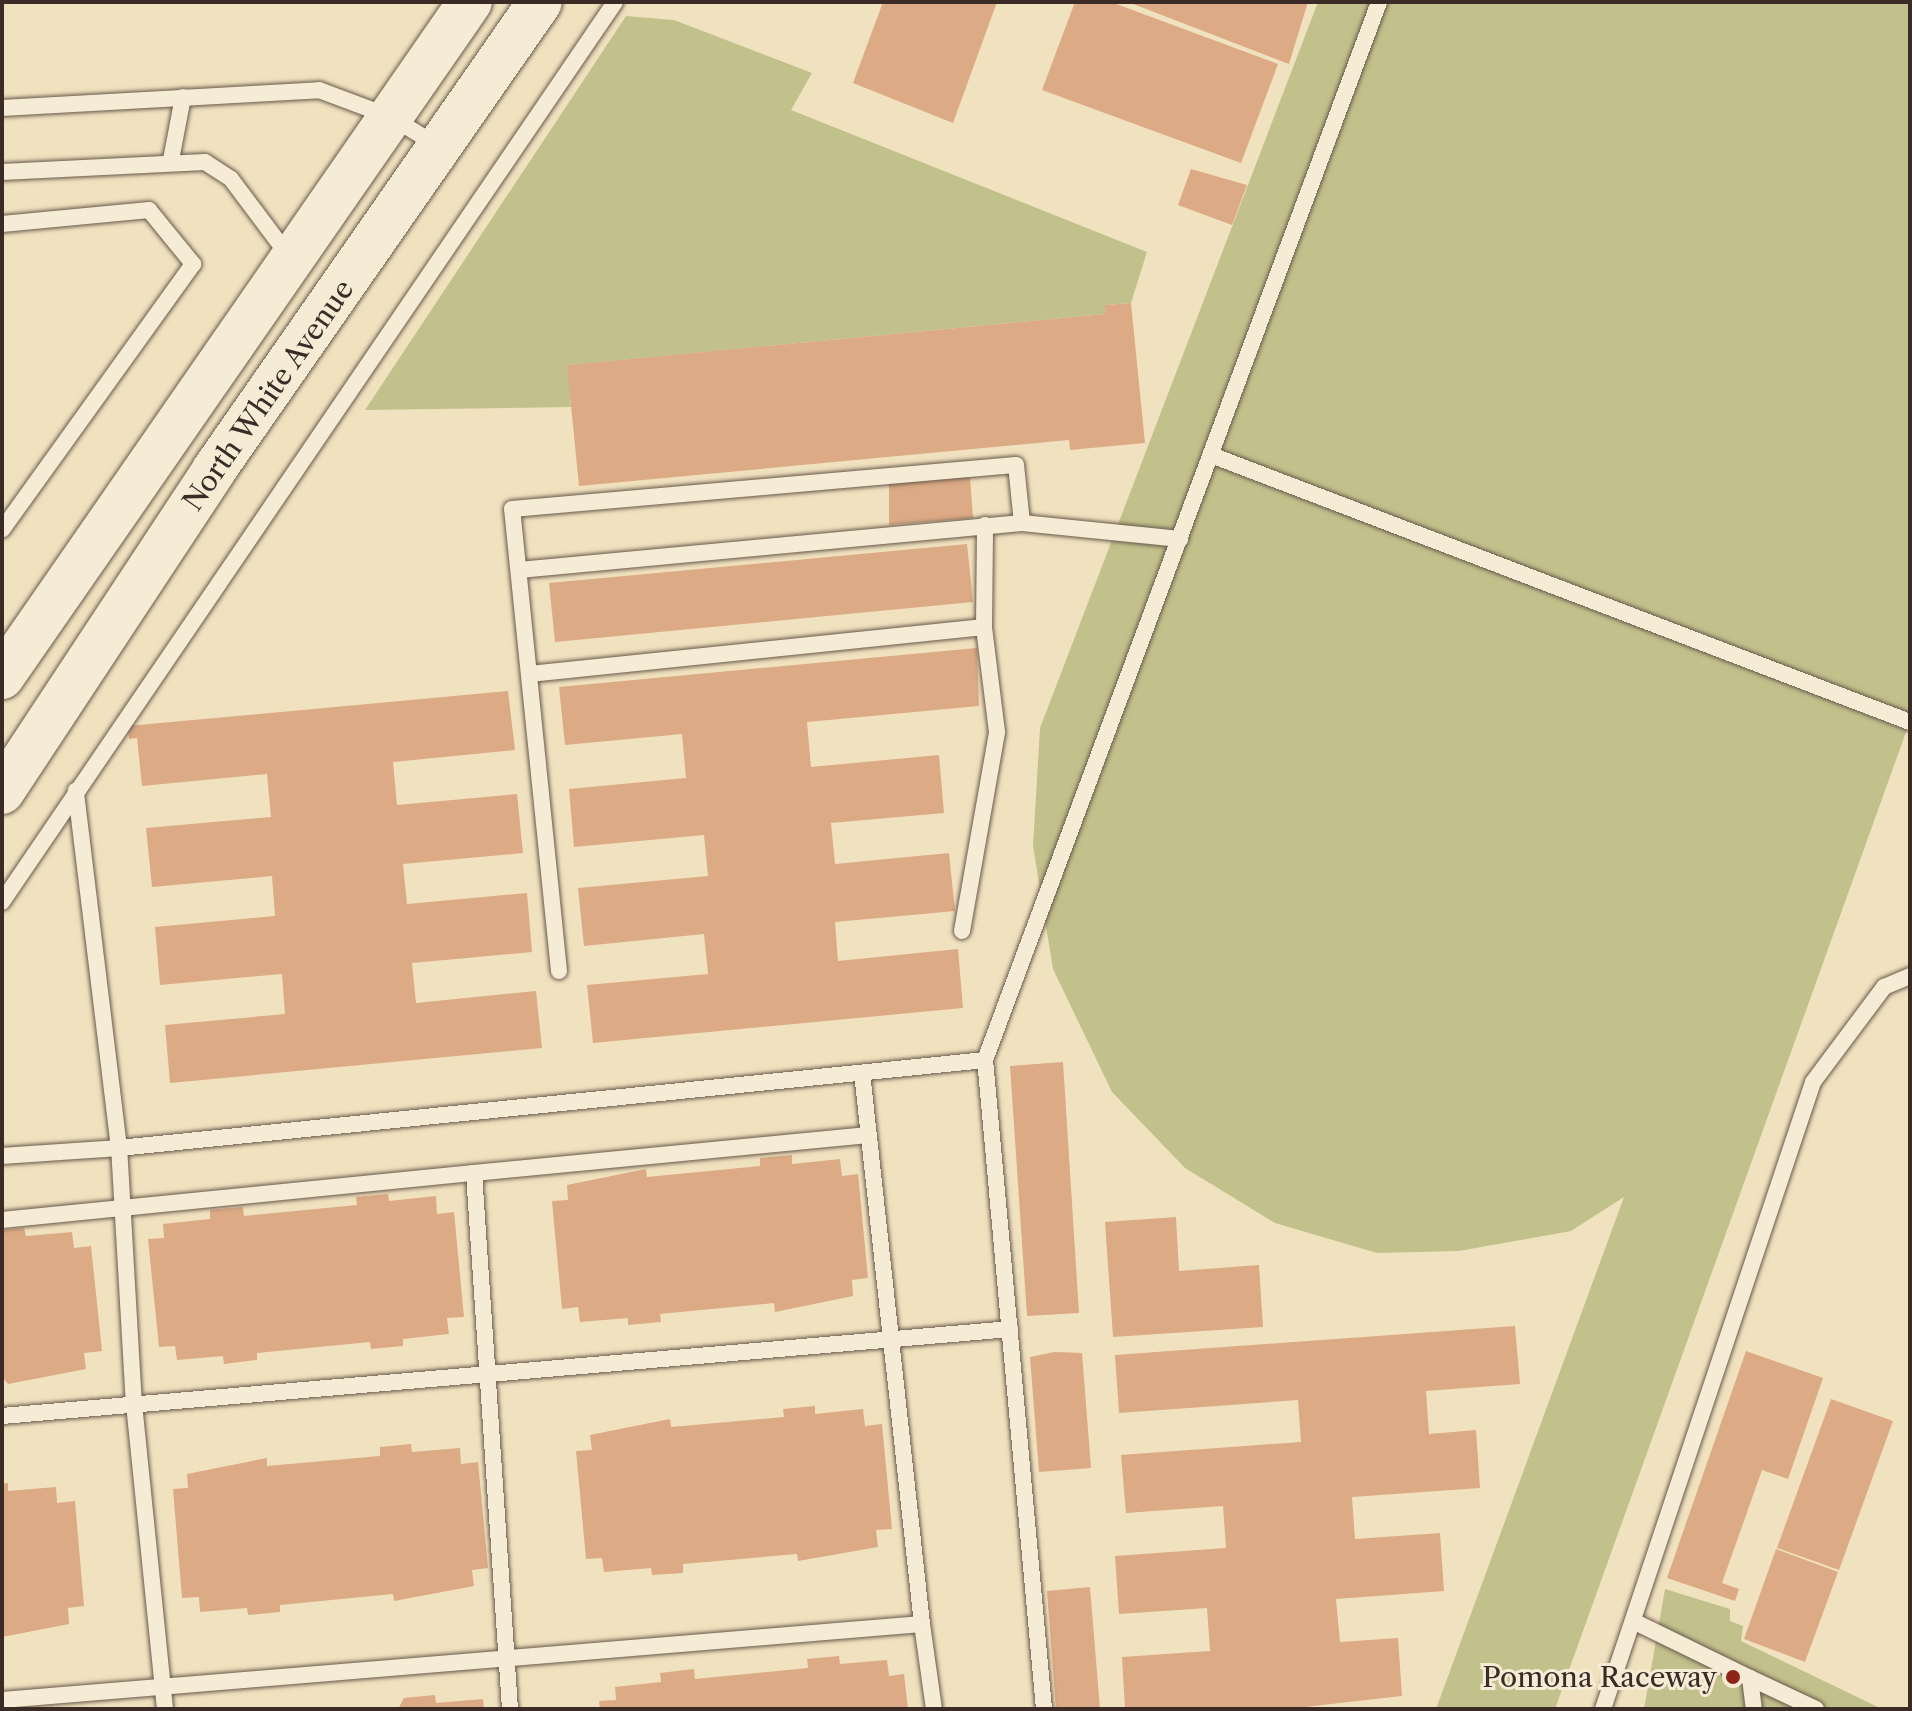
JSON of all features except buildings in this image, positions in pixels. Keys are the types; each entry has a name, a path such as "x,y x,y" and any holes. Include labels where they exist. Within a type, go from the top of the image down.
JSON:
{"main road":[{"name":"North White Avenue","path":"2,677 470,2"},
{"name":"North White Avenue","path":"2,792 214,470 540,2"}],"lane":[{"path":"2,902 615,2"},
{"path":"1044,1709 985,1060 1379,2"},
{"path":"2,108 319,90 391,117 441,147"},
{"path":"171,160 183,97"},
{"path":"2,172 171,160 205,162 231,179 292,260"},
{"path":"2,224 149,210 193,264 2,530"},
{"path":"1211,455 1910,722"},
{"path":"559,971 512,509 1016,465 1022,523"},
{"path":"519,570 1022,523 1180,539"},
{"path":"962,931 997,732 984,627 985,525"},
{"path":"530,674 984,627"},
{"path":"76,791 119,1148 134,1406 165,1709"},
{"path":"1603,1709 1813,1082 1884,987 1910,976"},
{"path":"2,1156 119,1148 985,1060"},
{"path":"862,1073 934,1709"},
{"path":"2,1220 868,1135"},
{"path":"474,1173 485,1376 510,1709"},
{"path":"2,1416 1010,1329"},
{"path":"1633,1621 1816,1709"},
{"path":"2,1700 922,1624"},
{"path":"1750,1678 1754,1709"}],"shaded area":[{"path":"1318,2 1910,2 1910,721 1555,1709 1436,1709 1624,1197 1571,1231 1459,1251 1377,1253 1275,1223 1185,1168 1112,1092 1053,969 1033,846 1040,728"},
{"path":"626,16 674,20 812,73 791,110 1147,252 1131,303 1105,305 1105,314 568,365 571,407 365,410"},
{"name":"Pomona Raceway","path":"1665,1589 1730,1609 1730,1621 1743,1626 1741,1641 1882,1709 1644,1709"}],"place":[{"name":"Pomona Raceway","path":"1733,1677"}]}
